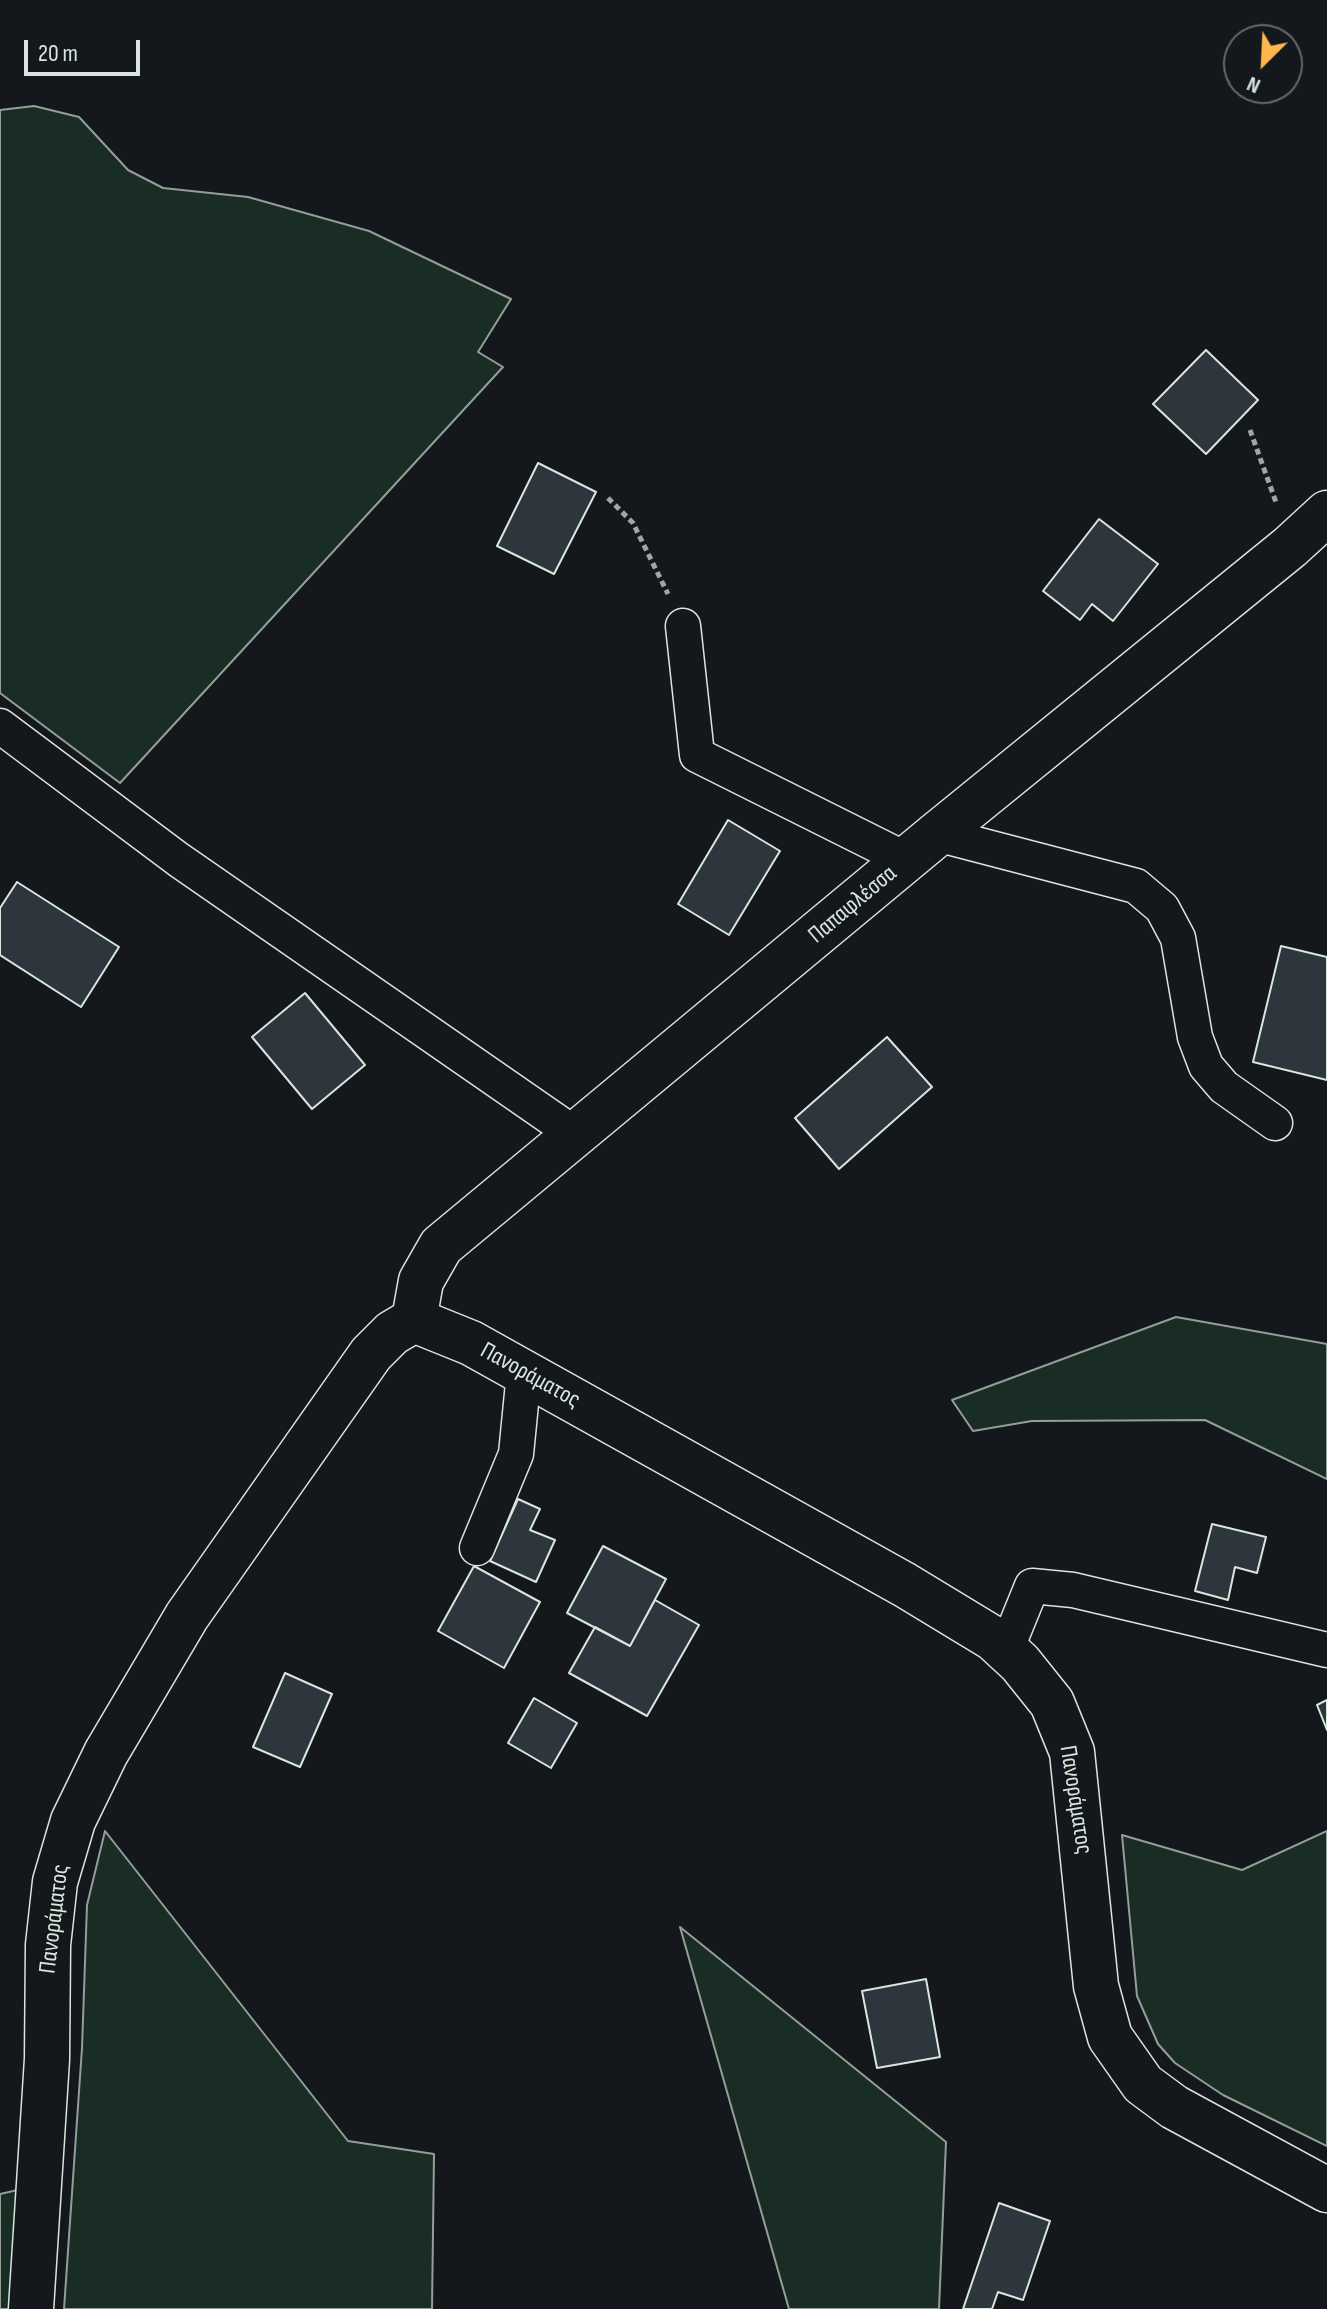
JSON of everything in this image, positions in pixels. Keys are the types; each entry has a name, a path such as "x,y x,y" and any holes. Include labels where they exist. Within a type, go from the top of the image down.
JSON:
{"main road":[{"name":"Παπαφλέσσα","path":"414,1320 421,1281 441,1246 1290,547 1327,513"},
{"name":"Πανοράματος","path":"31,2309 47,2059 48,1945 55,1882 73,1821 106,1753 187,1616 371,1354 392,1333 414,1320 471,1343 905,1585 994,1639 1006,1650 1052,1703 1072,1752 1096,1986 1110,2037 1143,2084 1174,2107 1327,2190"}],"street":[{"path":"683,626 697,755 922,847 1136,886 1162,908 1178,938 1195,1037 1206,1066 1224,1087 1275,1123"},
{"path":"0,726 179,860 576,1135"},
{"path":"477,1548 516,1454 524,1373"},
{"path":"1006,1650 1032,1586 1073,1590 1327,1650"}],"path":[{"path":"1250,430 1277,506 1275,520"},
{"path":"608,498 633,523 683,626"}],"green space":[{"path":"34,106 79,117 128,170 163,188 248,197 369,231 511,299 478,352 503,367 120,783 0,693 0,110"},
{"path":"1176,1317 1327,1344 1327,1479 1205,1420 1032,1421 973,1431 952,1400"},
{"path":"105,1831 348,2141 434,2154 432,2309 64,2309 82,2048 87,1905"},
{"path":"1327,1831 1327,2146 1223,2095 1175,2063 1158,2044 1137,1996 1122,1835 1242,1870"},
{"path":"680,1927 946,2142 939,2309 789,2309"},
{"path":"22,2189 13,2309 0,2309 0,2194"}],"building":[{"path":"1206,350 1258,400 1206,454 1153,404"},
{"path":"538,463 596,492 554,574 497,546"},
{"path":"1099,519 1158,564 1113,621 1092,604 1080,620 1043,591"},
{"path":"728,820 780,851 729,935 678,904"},
{"path":"17,882 119,947 81,1007 0,955 0,908"},
{"path":"1281,946 1327,957 1327,1080 1253,1062"},
{"path":"305,993 365,1065 312,1109 252,1037"},
{"path":"887,1037 932,1087 839,1169 795,1118"},
{"path":"518,1499 540,1509 530,1530 555,1540 536,1582 490,1561"},
{"path":"1212,1524 1266,1537 1257,1573 1235,1567 1228,1600 1195,1591"},
{"path":"603,1546 666,1579 630,1646 567,1613"},
{"path":"474,1566 540,1602 504,1668 438,1631"},
{"path":"655,1600 699,1625 647,1716 569,1673 595,1627 630,1646"},
{"path":"285,1673 332,1694 300,1767 253,1747"},
{"path":"534,1698 577,1723 551,1768 508,1743"},
{"path":"1327,1700 1327,1730 1317,1705"},
{"path":"926,1979 940,2057 877,2068 862,1991"},
{"path":"999,2203 1050,2221 1023,2300 998,2292 992,2309 963,2309"}]}
